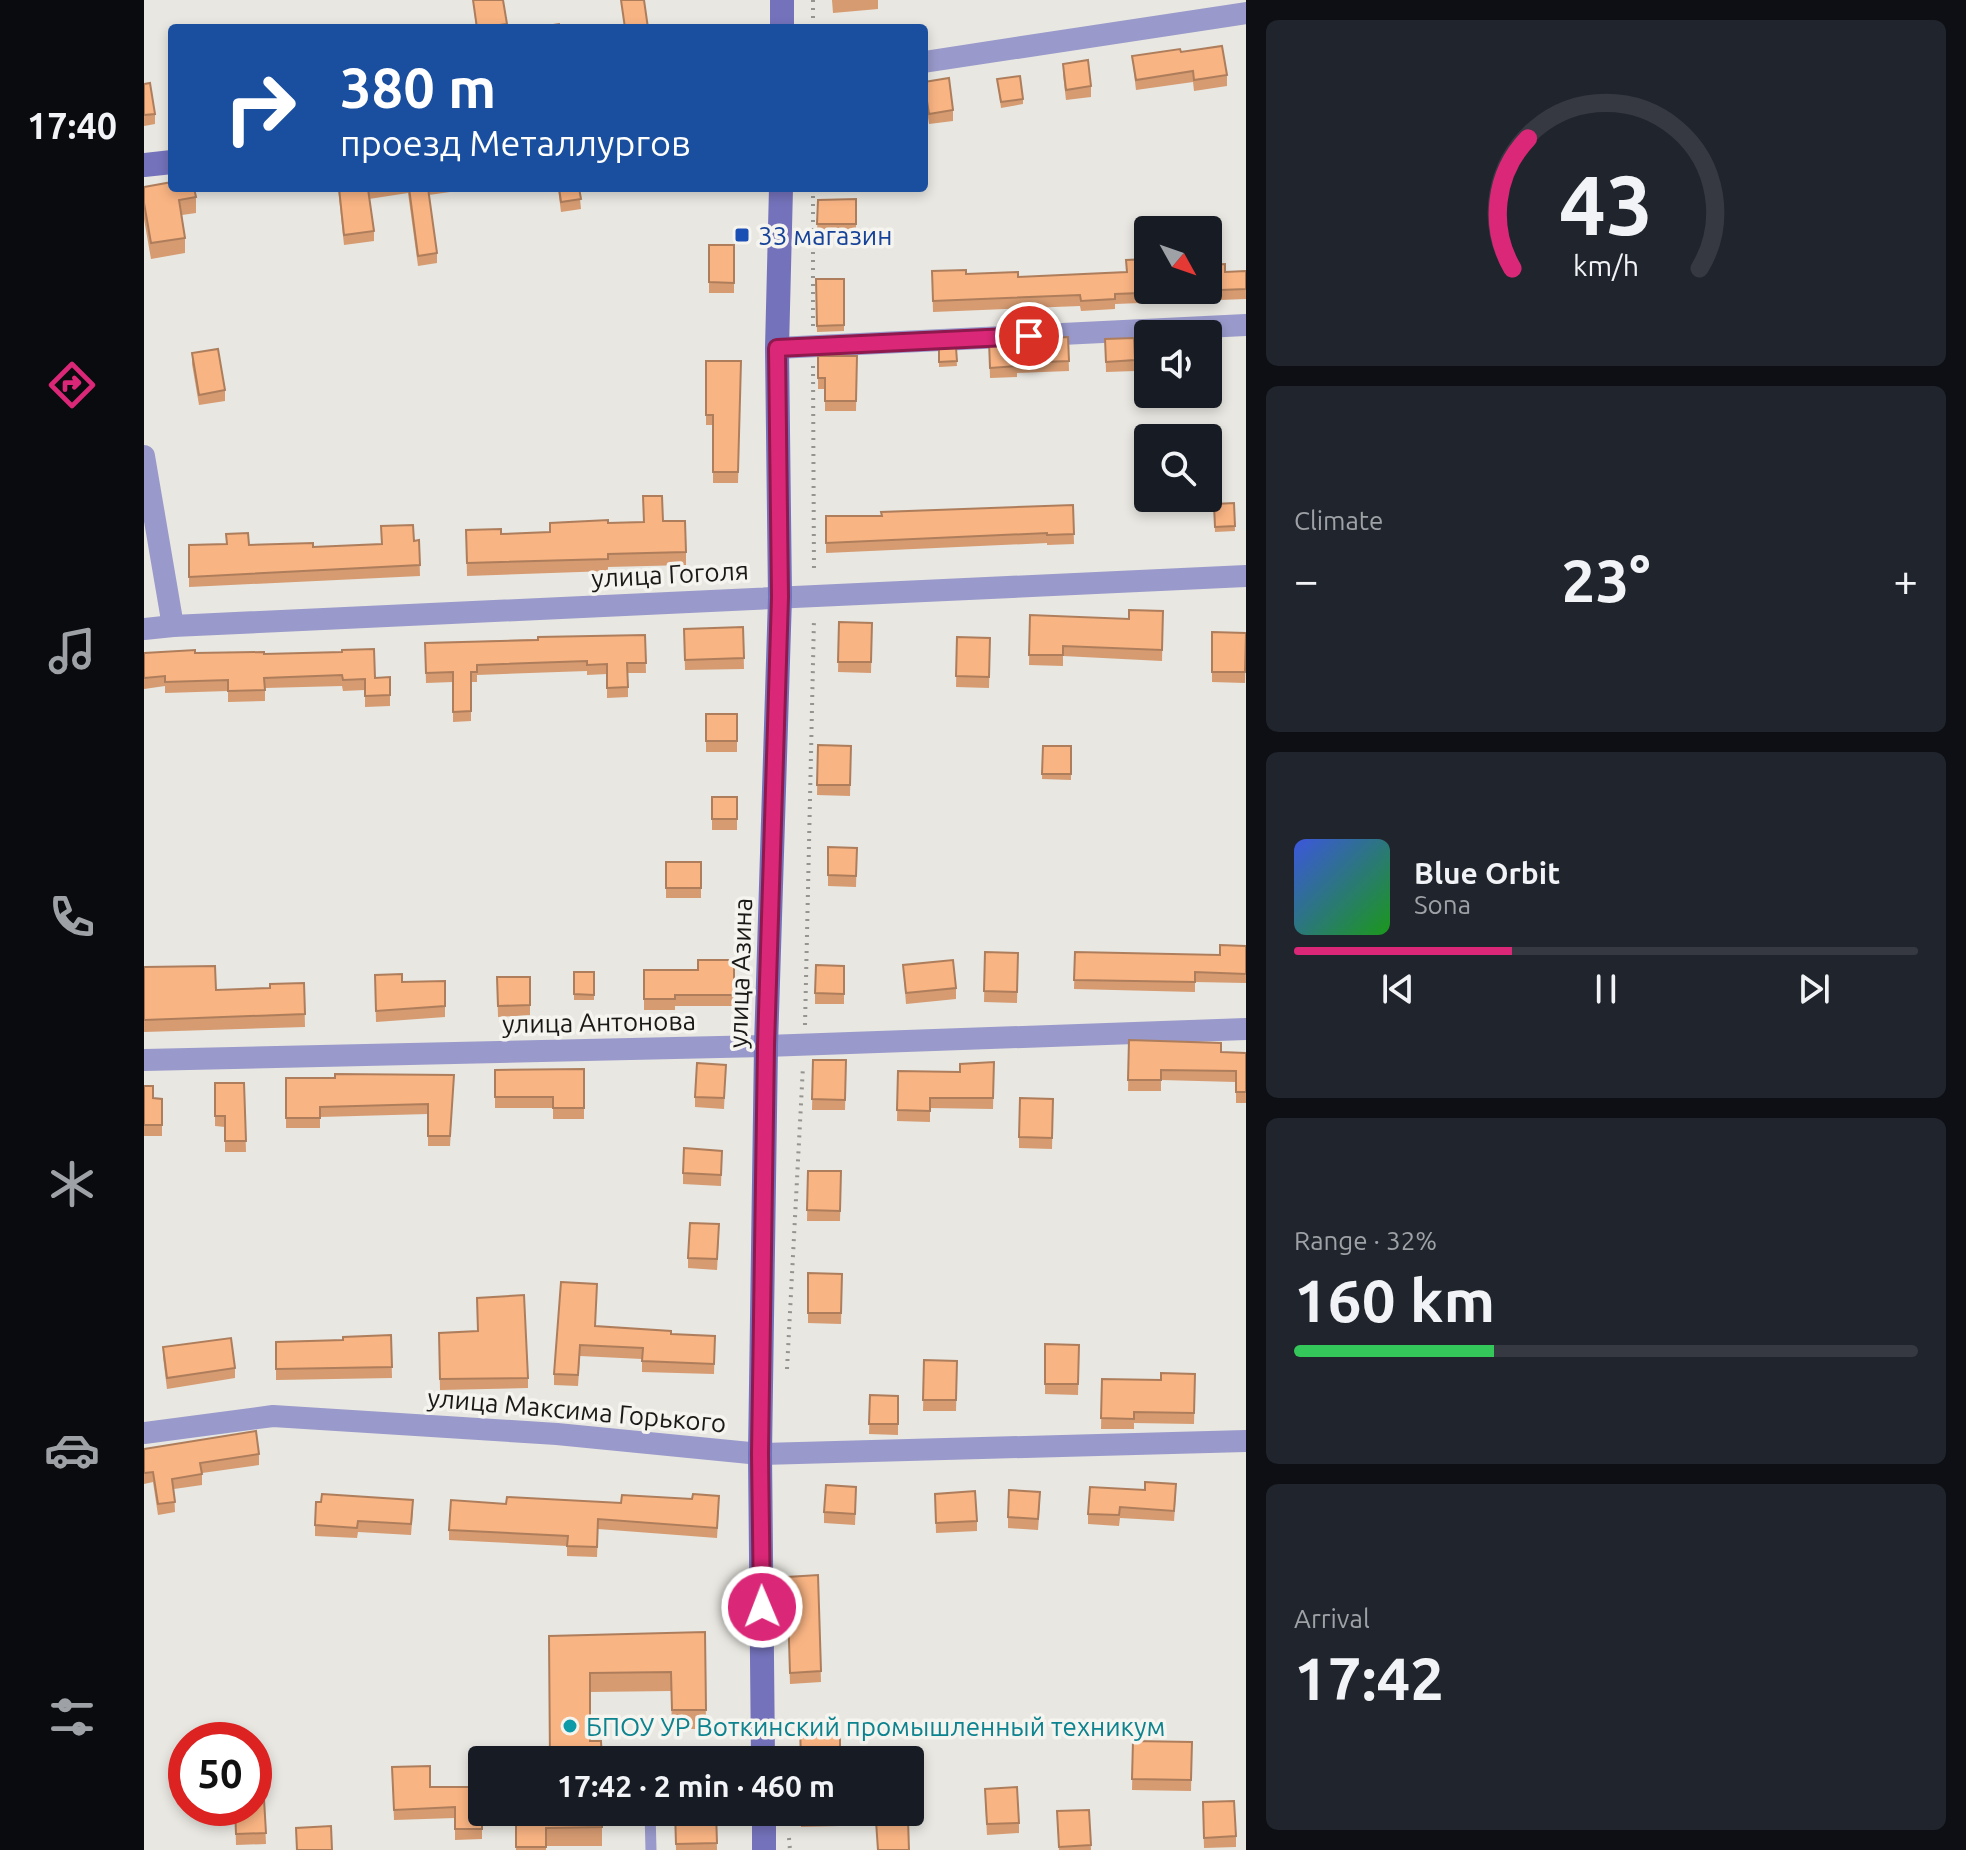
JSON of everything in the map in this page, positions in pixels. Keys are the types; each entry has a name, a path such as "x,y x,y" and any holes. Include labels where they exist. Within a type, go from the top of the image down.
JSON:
{"main road":[{"path":"782,0 782,24"},
{"path":"144,165 168,162"},
{"name":"улица Азина","path":"763,1746 760,1454 766,1046 780,597 777,348 781,192"},
{"path":"764,1826 764,1850"}],"street":[{"path":"928,61 1246,13"},
{"path":"777,348 1246,325"},
{"path":"144,456 173,626"},
{"name":"улица Гоголя","path":"144,629 1246,576"},
{"name":"улица Антонова","path":"144,1060 804,1045 1246,1029"},
{"name":"улица Максима Горького","path":"144,1433 273,1416 557,1434 760,1454 1246,1441"}],"lane":[{"path":"650,1826 651,1850"}],"path":[{"path":"813,0 813,24"},
{"path":"786,1375 804,1045 815,596 813,192"}],"building":[{"path":"473,0 503,0 507,24 476,24"},
{"path":"621,0 644,0 647,24 624,24"},
{"path":"1222,46 1227,75 1194,80 1193,71 1136,80 1132,56"},
{"path":"1088,60 1091,86 1066,90 1063,64"},
{"path":"1020,76 1023,99 1001,102 997,79"},
{"path":"949,78 953,110 929,114 928,81"},
{"path":"150,83 155,114 144,115 144,84"},
{"path":"168,183 168,192 195,192 196,197 179,200 185,238 151,243 144,187"},
{"path":"339,192 368,192 374,231 344,235"},
{"path":"410,192 429,192 437,253 418,256"},
{"path":"560,192 580,192 581,199 561,202"},
{"path":"856,199 856,224 817,224 818,200"},
{"path":"709,245 734,245 734,283 709,282"},
{"path":"1126,260 1134,260 1134,293 1115,294 1115,299 1081,301 1080,295 933,301 932,271 966,270 966,274 1018,272 1018,277 1127,272"},
{"path":"1222,264 1225,264 1225,272 1246,271 1246,289 1222,290"},
{"path":"816,279 844,279 844,325 817,326"},
{"path":"1068,337 1069,361 1017,363 1017,366 990,368 989,341"},
{"path":"1134,338 1134,360 1106,362 1105,339"},
{"path":"956,348 957,361 939,362 939,349"},
{"path":"218,349 225,390 199,395 192,353"},
{"path":"818,356 857,356 856,401 825,401 825,378 818,378"},
{"path":"706,361 741,361 738,472 713,472 713,415 706,415"},
{"path":"643,496 662,496 663,521 685,521 686,552 608,554 608,559 467,563 466,530 501,529 501,534 550,532 550,523 644,522"},
{"path":"1234,503 1235,526 1215,527 1214,512 1222,512 1222,504"},
{"path":"1073,505 1074,534 826,543 826,516 882,516 881,512"},
{"path":"413,525 414,541 419,540 420,565 189,577 189,545 227,544 226,534 248,533 249,545 313,543 313,547 382,544 381,526"},
{"path":"1129,610 1163,611 1162,650 1063,646 1063,655 1029,655 1030,615 1129,619"},
{"path":"839,622 872,623 871,662 838,662"},
{"path":"743,627 744,658 685,660 684,629"},
{"path":"1212,632 1246,633 1245,672 1212,672"},
{"path":"645,635 646,663 627,663 628,687 607,688 607,664 587,665 587,661 477,665 477,672 471,672 471,711 453,712 453,672 426,673 425,643"},
{"path":"957,637 990,638 989,677 956,676"},
{"path":"374,649 375,678 390,677 390,695 365,696 365,679 343,680 342,675 264,678 265,690 228,691 228,680 165,682 165,676 144,678 144,653 195,650 195,653 264,654"},
{"path":"706,714 737,714 737,741 706,741"},
{"path":"818,745 851,746 850,785 817,785"},
{"path":"1043,746 1071,746 1071,774 1042,774"},
{"path":"712,797 737,797 737,819 712,819"},
{"path":"828,847 857,848 856,876 828,875"},
{"path":"666,862 701,862 701,888 666,888"},
{"path":"1220,945 1246,946 1246,974 1195,972 1195,982 1074,980 1075,952 1220,955"},
{"path":"985,952 1018,953 1017,992 984,991"},
{"path":"698,960 734,960 734,995 675,995 675,999 644,999 644,970 698,970"},
{"path":"953,960 956,988 906,993 903,965"},
{"path":"816,965 844,966 844,994 815,993"},
{"path":"215,966 216,990 304,983 305,1014 144,1020 144,967"},
{"path":"574,972 594,972 594,995 574,994"},
{"path":"402,974 402,982 445,981 445,1006 376,1011 375,975"},
{"path":"497,977 530,977 530,1005 498,1006"},
{"path":"1129,1040 1221,1043 1221,1052 1246,1053 1246,1092 1236,1092 1236,1071 1161,1070 1161,1080 1128,1080"},
{"path":"813,1060 846,1060 845,1100 812,1099"},
{"path":"994,1062 993,1098 930,1098 930,1111 897,1110 898,1071 960,1072 960,1064"},
{"path":"697,1063 726,1065 724,1098 695,1097"},
{"path":"584,1069 584,1108 553,1108 553,1097 495,1097 495,1070"},
{"path":"335,1074 454,1075 450,1136 428,1136 428,1104 320,1107 320,1118 286,1118 286,1078 335,1078"},
{"path":"215,1083 244,1083 246,1141 225,1141 225,1116 215,1116"},
{"path":"144,1086 153,1086 153,1098 162,1099 162,1125 144,1125"},
{"path":"1020,1098 1053,1099 1052,1138 1019,1137"},
{"path":"684,1148 722,1151 721,1175 683,1173"},
{"path":"808,1171 841,1171 840,1211 807,1210"},
{"path":"690,1223 719,1224 717,1259 688,1258"},
{"path":"808,1273 842,1274 841,1313 808,1313"},
{"path":"561,1282 597,1284 595,1326 715,1336 714,1364 642,1361 643,1348 580,1345 578,1375 554,1374"},
{"path":"524,1295 528,1378 440,1379 439,1333 478,1331 477,1298"},
{"path":"391,1335 392,1367 276,1369 276,1342"},
{"path":"231,1338 235,1368 167,1378 163,1347"},
{"path":"1045,1344 1079,1345 1078,1384 1045,1384"},
{"path":"924,1360 957,1361 956,1400 923,1400"},
{"path":"1161,1373 1195,1374 1194,1413 1134,1412 1134,1419 1101,1418 1102,1379 1161,1380"},
{"path":"870,1395 898,1396 898,1424 869,1424"},
{"path":"256,1431 259,1454 200,1463 202,1474 172,1479 175,1502 158,1504 153,1472 144,1473 144,1449"},
{"path":"1145,1482 1176,1484 1174,1511 1120,1507 1119,1515 1088,1514 1090,1487 1145,1490"},
{"path":"826,1485 856,1487 855,1514 824,1512"},
{"path":"1009,1490 1040,1492 1038,1519 1008,1517"},
{"path":"975,1491 977,1521 936,1523 935,1494"},
{"path":"322,1494 413,1500 411,1524 358,1521 357,1528 315,1525 316,1502 321,1502"},
{"path":"693,1494 719,1496 717,1528 598,1519 597,1547 567,1546 568,1536 449,1530 451,1500 506,1504 507,1497 621,1503 622,1495 692,1499"},
{"path":"818,1575 821,1671 790,1673 787,1577"},
{"path":"705,1632 706,1710 672,1710 671,1672 590,1673 590,1741 601,1741 601,1746 550,1746 549,1636"},
{"path":"800,1726 840,1726 840,1746 801,1746"},
{"path":"1133,1741 1192,1742 1191,1780 1132,1779"},
{"path":"430,1766 430,1787 468,1787 468,1826 482,1826 482,1829 455,1829 455,1807 394,1810 392,1767"},
{"path":"1017,1787 1019,1823 987,1824 985,1789"},
{"path":"1234,1801 1236,1836 1204,1838 1203,1802"},
{"path":"1089,1810 1091,1845 1059,1847 1057,1811"},
{"path":"236,1826 266,1826 266,1833 236,1834"},
{"path":"331,1826 332,1850 297,1850 296,1828"},
{"path":"516,1826 602,1826 546,1828 546,1847 516,1847"},
{"path":"675,1826 716,1826 717,1843 676,1844"},
{"path":"876,1826 908,1826 909,1850 878,1850"}],"place":[{"name":"33 магазин","path":"742,235"},
{"name":"БПОУ УР Воткинский промышленный техникум","path":"570,1726"}],"route":[{"path":"762,1607 760,1454 766,1046 780,597 777,348 1029,336"}]}
